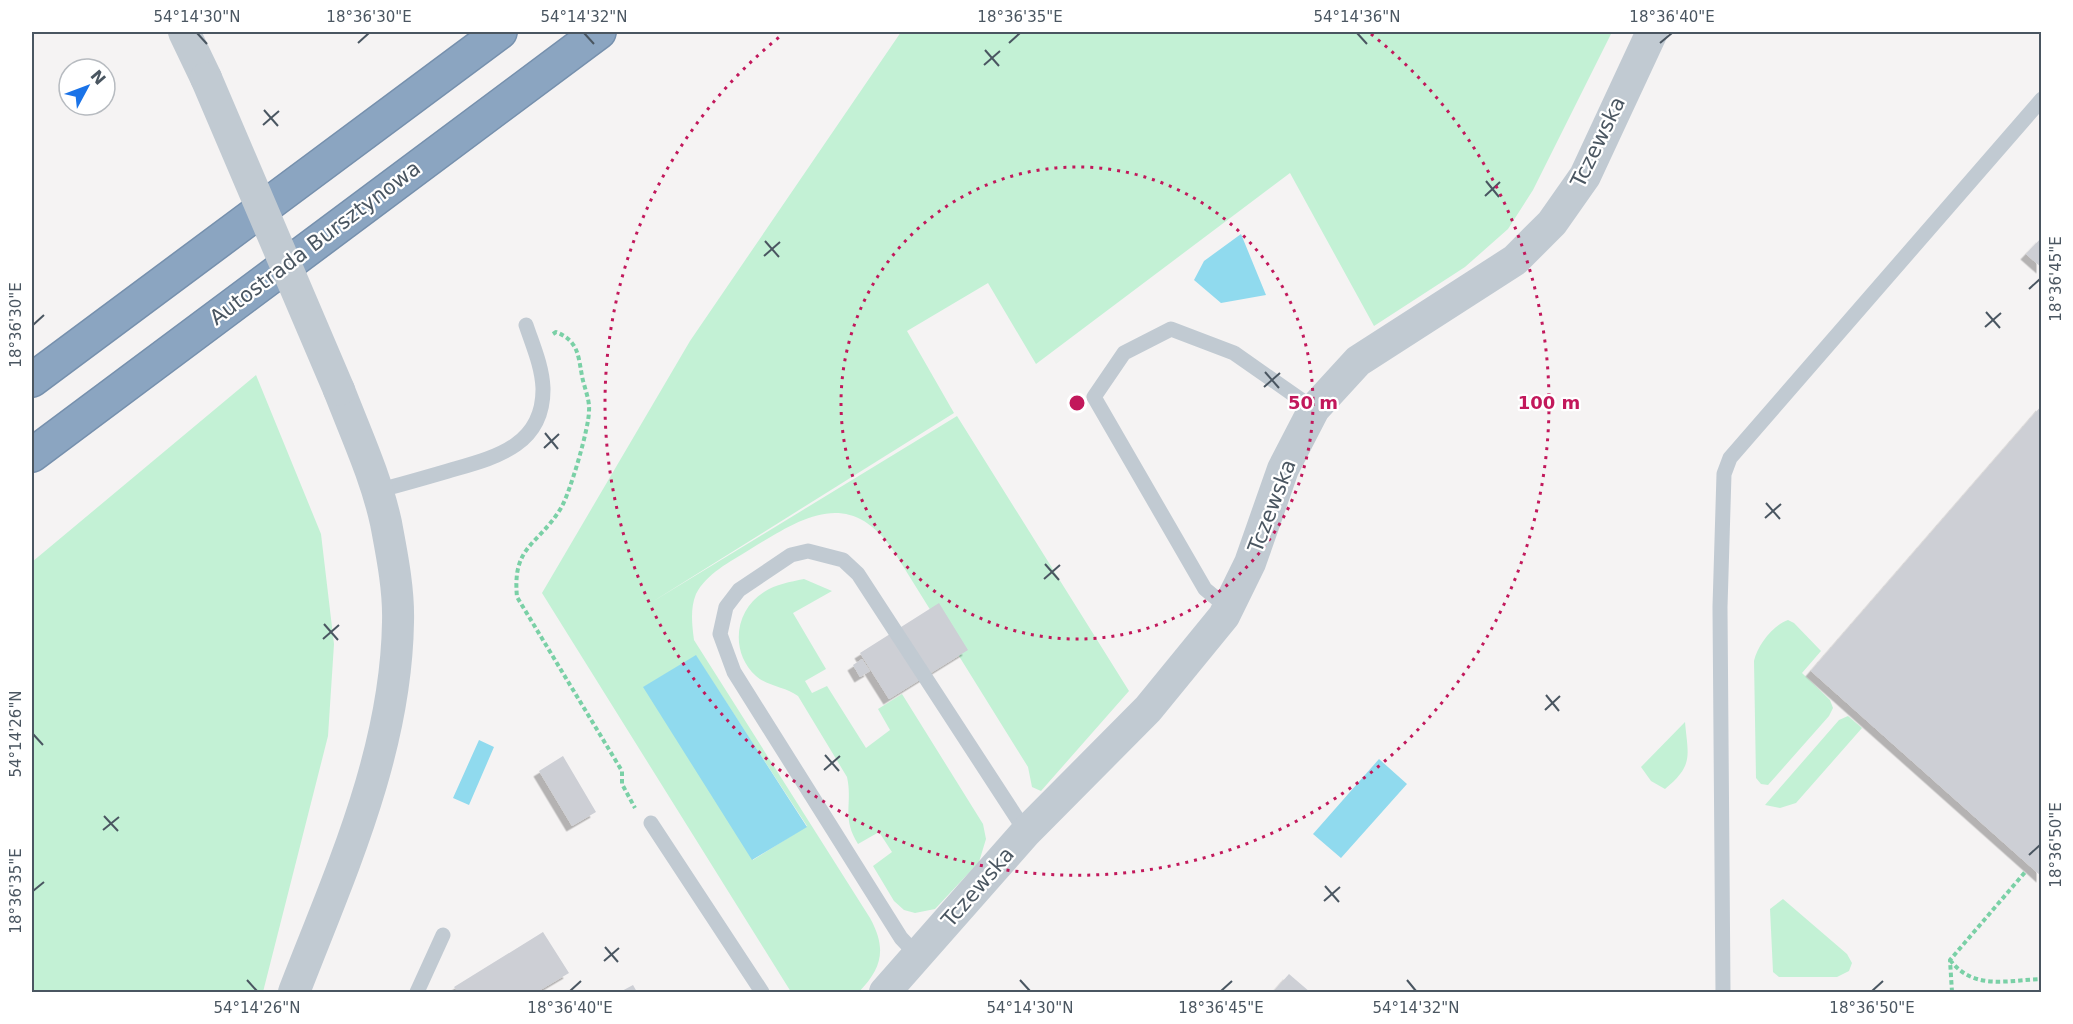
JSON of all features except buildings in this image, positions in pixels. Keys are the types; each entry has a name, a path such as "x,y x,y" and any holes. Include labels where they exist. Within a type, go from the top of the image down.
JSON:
{"highway":[{"path":"32,380 500,32"},
{"name":"Autostrada Bursztynowa","path":"32,455 599,32"}],"street":[{"path":"184,32 206,78 339,390 376,491 386,522 399,621 395,674 384,738 369,793 294,993"},
{"name":"Tczewska","path":"885,993 1026,832 1148,709 1224,616 1250,563 1283,469 1314,409 1358,361 1515,260 1552,223 1585,176 1643,47 1652,32"}],"lane":[{"path":"1723,993 1720,607 1724,474 1730,458 2042,99"},
{"path":"376,491 500,456 509,451 527,434 538,413 543,390 538,358 526,325"},
{"path":"1228,608 1205,589 1094,397 1124,353 1171,329 1234,353 1314,409"},
{"path":"918,956 901,938 734,672 720,634 726,607 739,590 791,555 808,551 843,560 858,574 1026,832"},
{"path":"651,823 762,993"},
{"path":"417,993 443,935"}],"path":[{"path":"538,358 544,338 556,332 569,337 577,352 590,411 572,480 562,507 519,560 515,576 517,597 622,771 622,784 638,813 651,823"},
{"path":"1952,993 1950,960 2026,871"},
{"path":"1950,960 1976,981 2042,979"}],"green space":[{"path":"901,32 1612,32 1533,190 1508,229 1465,267 1374,326 1290,173 1036,364 988,283 907,331 954,413 652,602 957,416 1129,691 1041,791 1032,787 1028,767 893,550 876,530 859,518 841,513 823,514 805,519 734,559 706,580 696,594 693,605 694,640 870,918 879,939 880,958 877,966 873,975 859,992 791,992 542,593 690,341","holes":["696,656 807,826 753,860 644,687"]},
{"path":"256,375 321,534 334,644 328,736 263,992 32,992 32,562"},
{"path":"804,579 832,591 793,613 826,669 805,681 812,693 827,686 866,748 890,730 878,709 902,694 983,824 986,839 979,862 935,909 915,913 904,910 894,901 873,866 892,852 879,832 858,844 850,826 847,777 798,696 760,679 742,655 739,644 741,621 754,600 773,587"},
{"path":"1788,620 1794,623 1821,651 1802,673 1830,700 1833,708 1829,716 1768,785 1761,784 1756,778 1754,661 1766,637 1777,626"},
{"path":"1848,716 1862,728 1796,803 1780,808 1765,805 1839,720"},
{"path":"1685,722 1688,752 1685,766 1665,789 1651,781 1641,767"},
{"path":"1783,899 1847,954 1852,963 1849,971 1837,977 1779,977 1773,972 1770,909"}],"water":[{"path":"1241,234 1266,295 1221,303 1194,280 1204,261"},
{"path":"696,655 807,827 752,860 643,687"},
{"path":"479,740 494,747 469,805 453,798"},
{"path":"1379,759 1407,784 1341,858 1313,834"}]}
